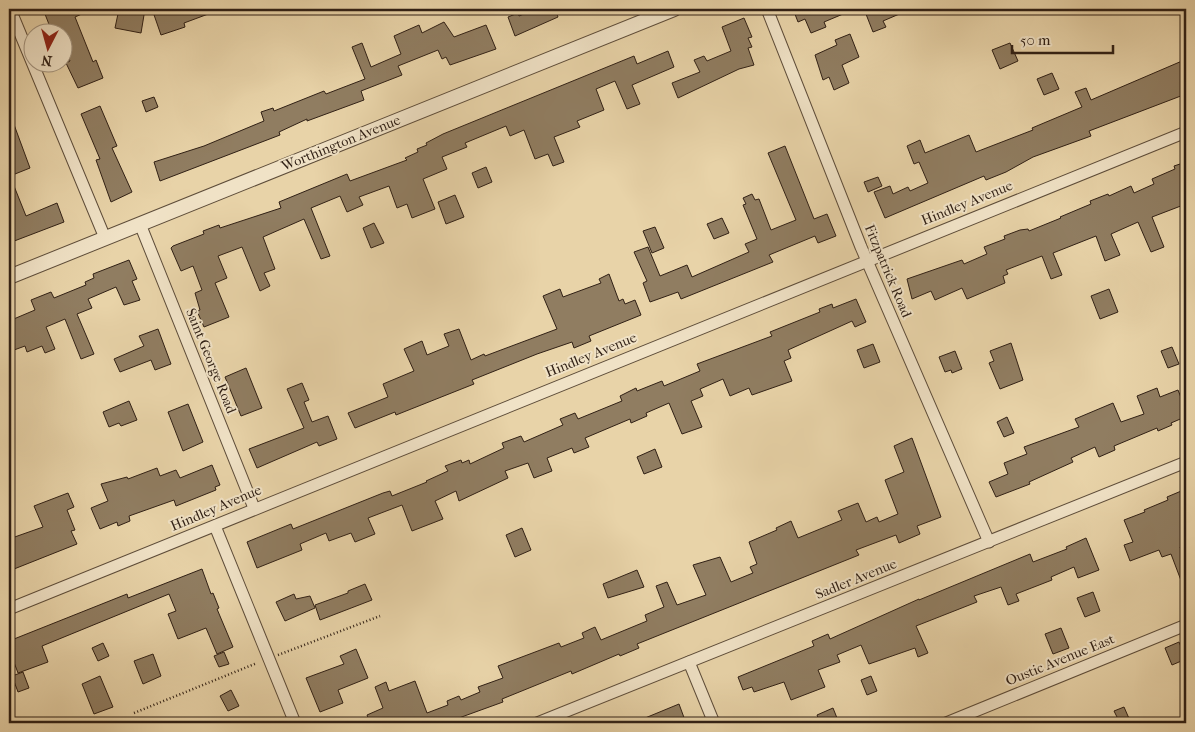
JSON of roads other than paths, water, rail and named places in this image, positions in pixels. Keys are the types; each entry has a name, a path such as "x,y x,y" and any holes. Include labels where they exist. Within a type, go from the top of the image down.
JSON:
{"street":[{"path":"10,9 105,238"},
{"name":"Worthington Avenue","path":"9,277 674,9"},
{"name":"Fitzpatrick Road","path":"767,9 866,260 989,542"},
{"name":"Hindley Avenue","path":"9,609 215,526 254,508 1186,132"},
{"name":"Saint George Road","path":"140,224 254,508"},
{"name":"Sadler Avenue","path":"537,723 1186,462"},
{"path":"215,526 295,723"},
{"name":"Oustic Avenue East","path":"946,723 1186,625"},
{"path":"689,662 714,723"}]}
